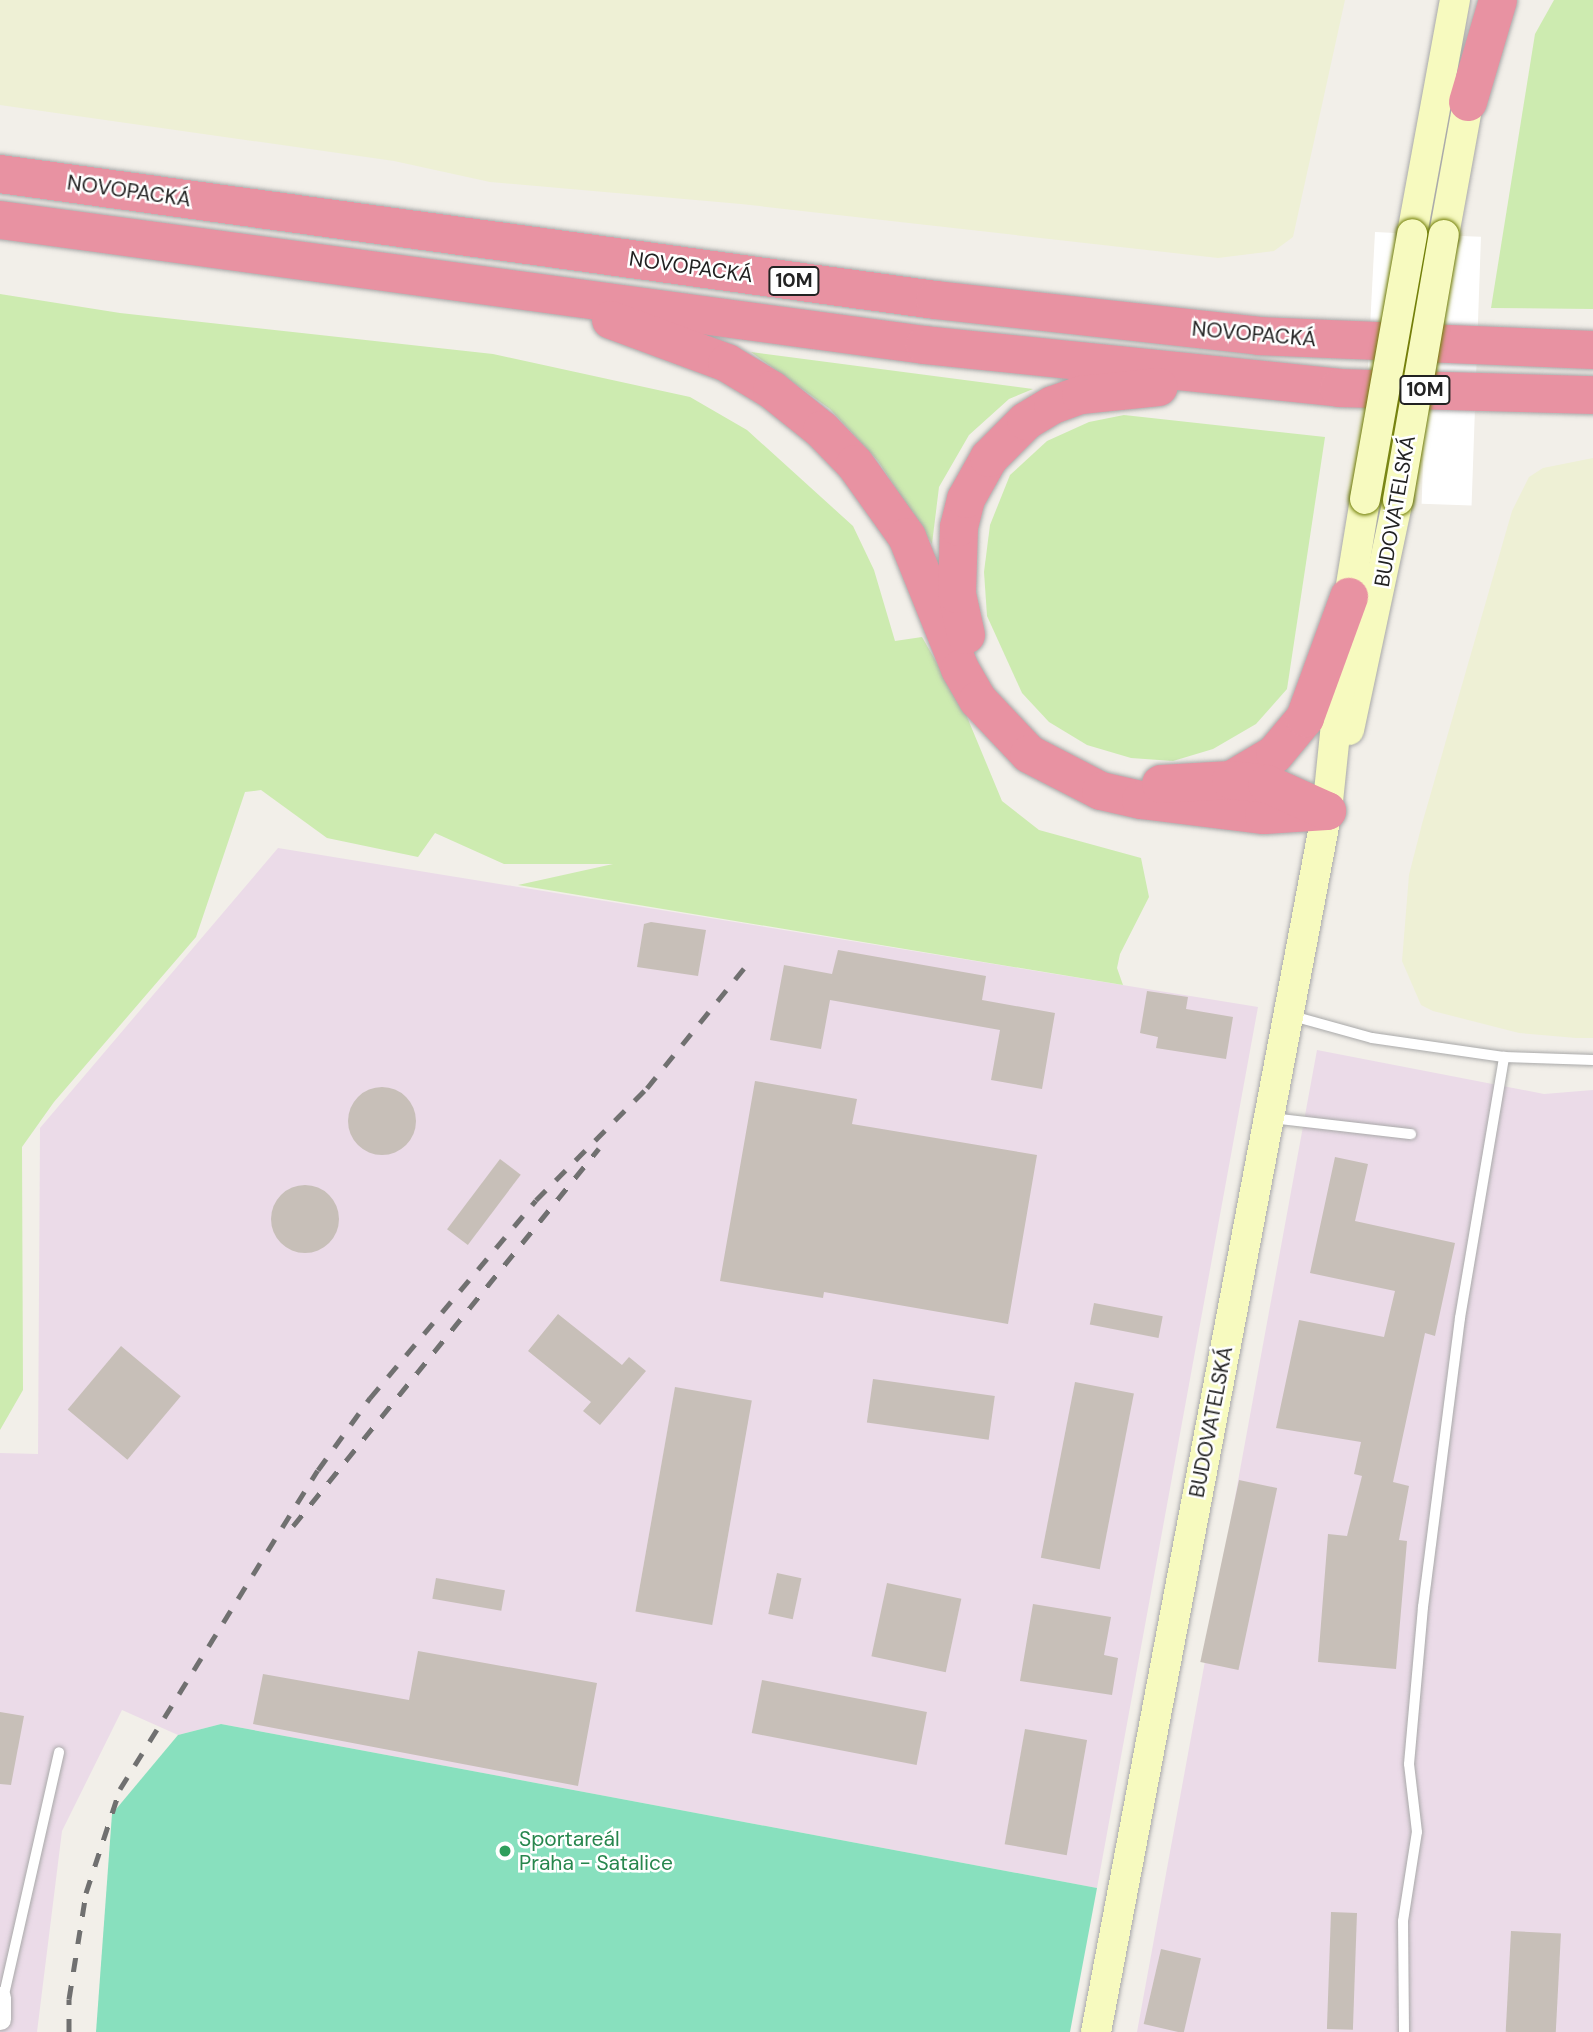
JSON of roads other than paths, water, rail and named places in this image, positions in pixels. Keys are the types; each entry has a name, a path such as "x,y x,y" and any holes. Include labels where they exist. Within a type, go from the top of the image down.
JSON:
{"highway":[{"path":"1468,102 1498,0"},
{"name":"NOVOPACKÁ","path":"0,174 921,298 1246,335 1592,350"},
{"name":"10M","path":"0,220 925,345 1257,381 1593,394"},
{"path":"506,288 644,330 727,363 772,390 822,430 884,499 924,574 960,669 1000,729 1029,754 1101,792 1141,800 1264,815 1327,811"},
{"path":"1257,381 1111,390 1053,405 1026,421 989,458 966,499 957,548 957,594 969,645 995,693 1036,736 1068,758 1129,779 1188,785 1231,780 1291,792 1327,811"},
{"path":"1231,780 1275,754 1305,718 1349,597"}],"street":[{"name":"BUDOVATELSKÁ","path":"1327,811 1349,597 1455,0"},
{"name":"BUDOVATELSKÁ","path":"1096,2032 1327,811 1363,681 1398,500 1486,0"}],"lane":[{"path":"1288,1015 1372,1038 1504,1057 1593,1060"},
{"path":"1404,2032 1403,1921 1417,1844 1409,1764 1423,1607 1460,1318 1504,1057"},
{"path":"1269,1118 1411,1134"},
{"path":"1,2006 59,1752"}],"railway":[{"path":"69,2032 69,1999 86,1893 120,1789 318,1470 370,1398 536,1200 647,1088 745,967"},
{"path":"293,1526 599,1148"}],"place":[{"name":"Sportareál Praha - Satalice","path":"505,1851"}]}
